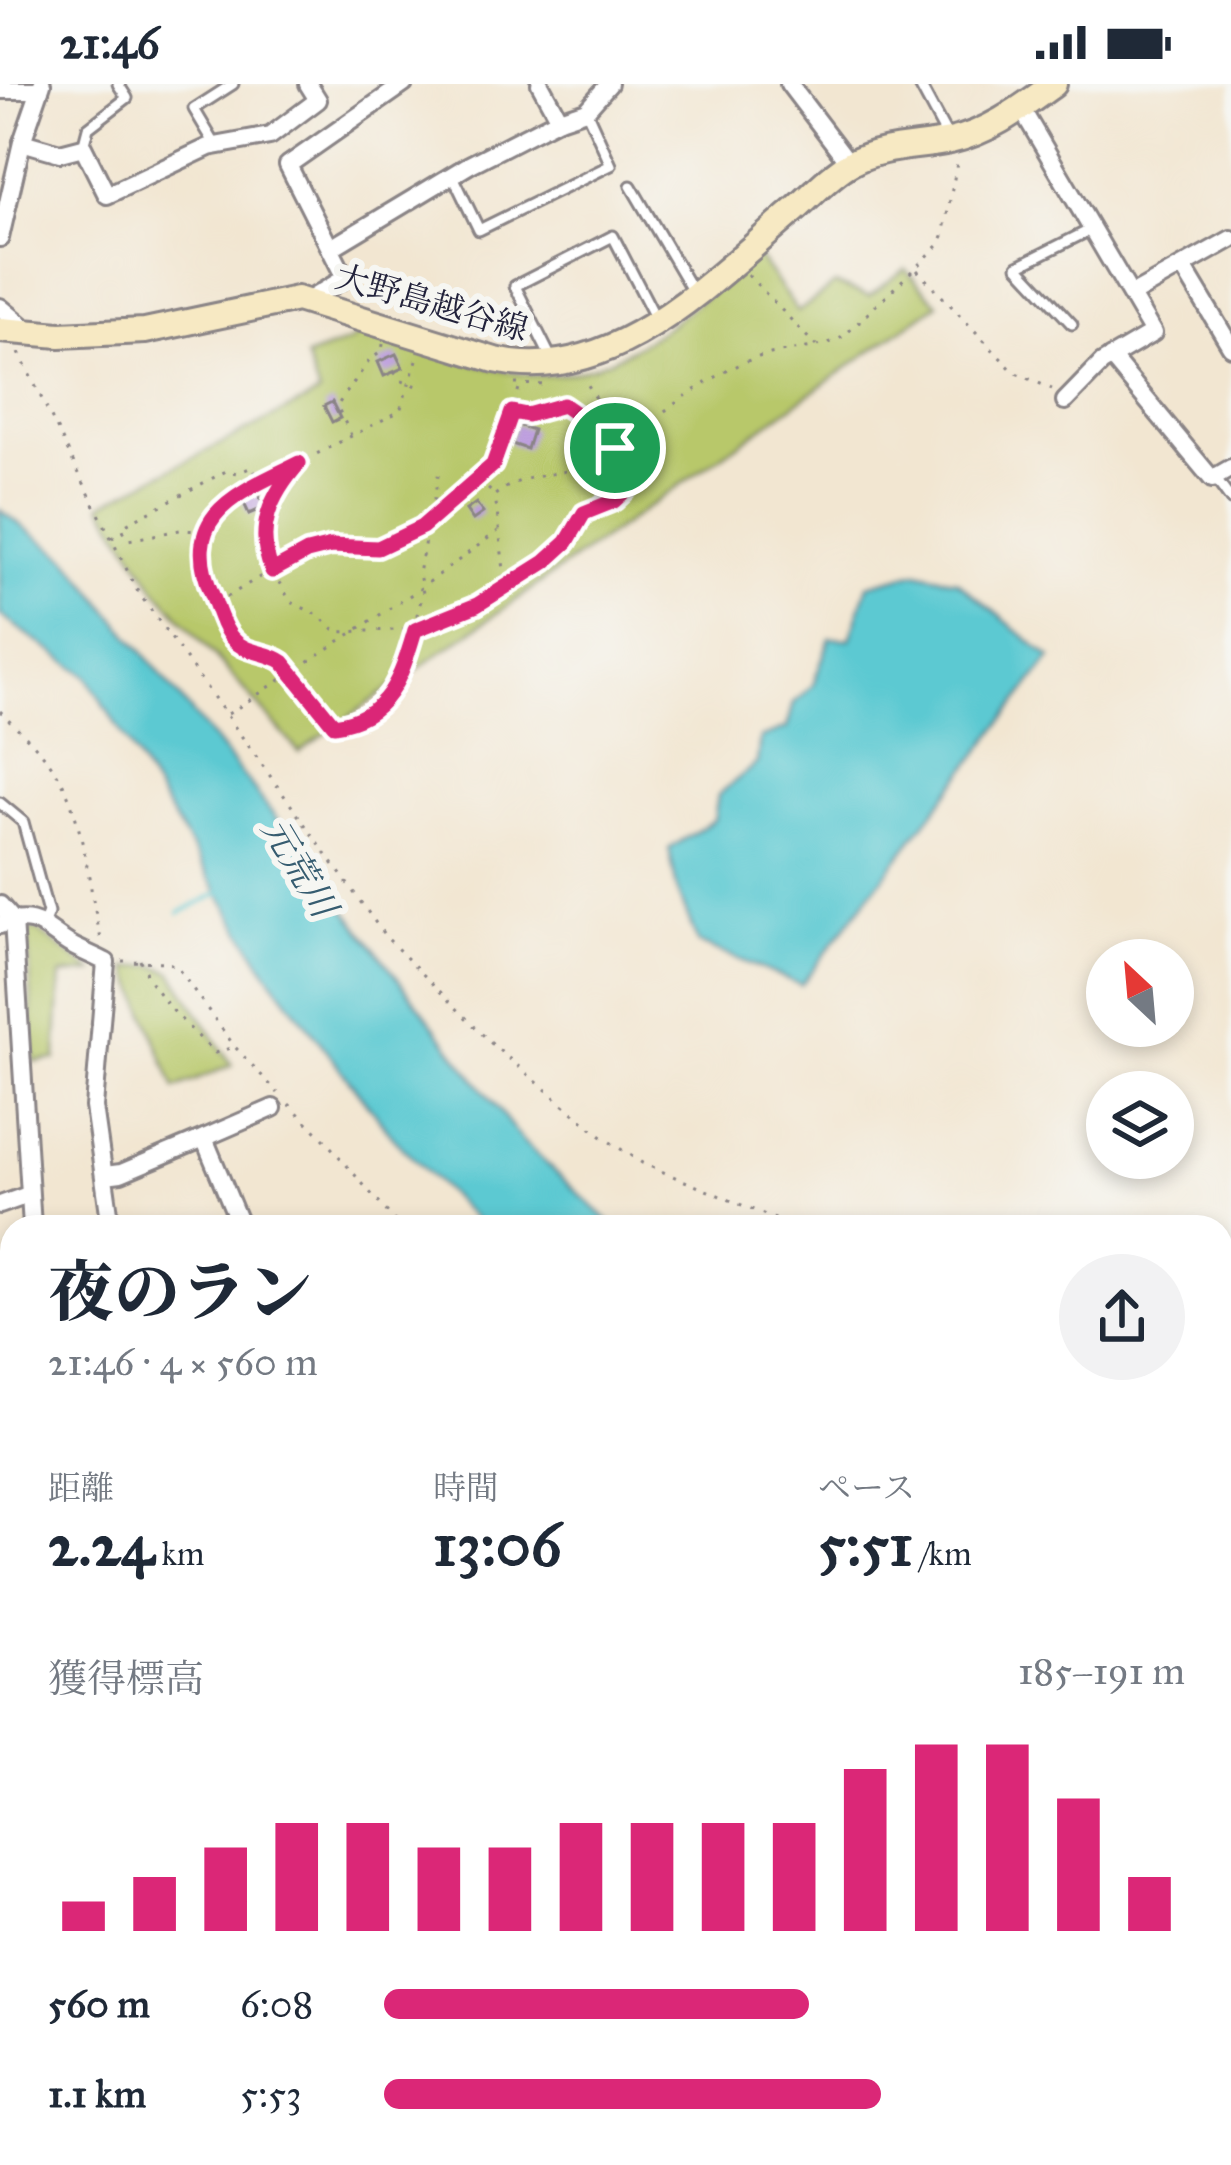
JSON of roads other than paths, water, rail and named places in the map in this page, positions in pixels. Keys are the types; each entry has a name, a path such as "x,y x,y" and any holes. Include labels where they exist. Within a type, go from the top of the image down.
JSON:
{"main road":[{"name":"大野島越谷線","path":"9,325 145,332 280,299 307,301 495,360 523,366 554,365 611,348 657,321 849,164 890,149 952,145 992,126 1054,84"}],"street":[{"path":"21,147 60,153 83,147 107,195 216,146 270,136 318,100 308,84"},
{"path":"307,301 345,278 288,164 404,84"},
{"path":"540,84 559,119"},
{"path":"332,248 452,176 559,119 586,110 609,84"},
{"path":"789,84 849,164"},
{"path":"0,90 41,87 0,238"},
{"path":"1021,108 1153,334 1112,357 1065,401"},
{"path":"1133,294 1231,239"},
{"path":"1183,267 1231,347"},
{"path":"1112,357 1223,473"},
{"path":"0,905 7,923 30,1215"},
{"path":"7,923 44,922 67,943 106,962 94,1107 110,1215"},
{"path":"105,1175 121,1173 273,1108"},
{"path":"203,1138 236,1215"},
{"path":"0,1204 28,1195"}],"lane":[{"path":"83,147 88,128 128,98 118,84"},
{"path":"216,146 194,109 233,84"},
{"path":"919,84 952,145"},
{"path":"452,176 479,230 611,165 586,110"},
{"path":"0,152 21,147"},
{"path":"631,186 694,292"},
{"path":"1072,324 1018,266 1090,230"},
{"path":"554,365 515,286 613,236 657,321"},
{"path":"1223,473 1231,500"},
{"path":"0,803 23,822 48,913 44,922"}],"water":[{"name":"元荒川","path":"0,510 67,558 255,791 523,1142 602,1215 470,1215 395,1140 268,974 86,675 0,615"},
{"path":"917,572 957,581 1051,658 801,985 698,943 677,889 669,849 714,820 718,795 757,763 760,738 787,728 794,703 813,685 830,638 850,639 868,585"}],"waterway":[{"path":"179,913 222,892"}]}
